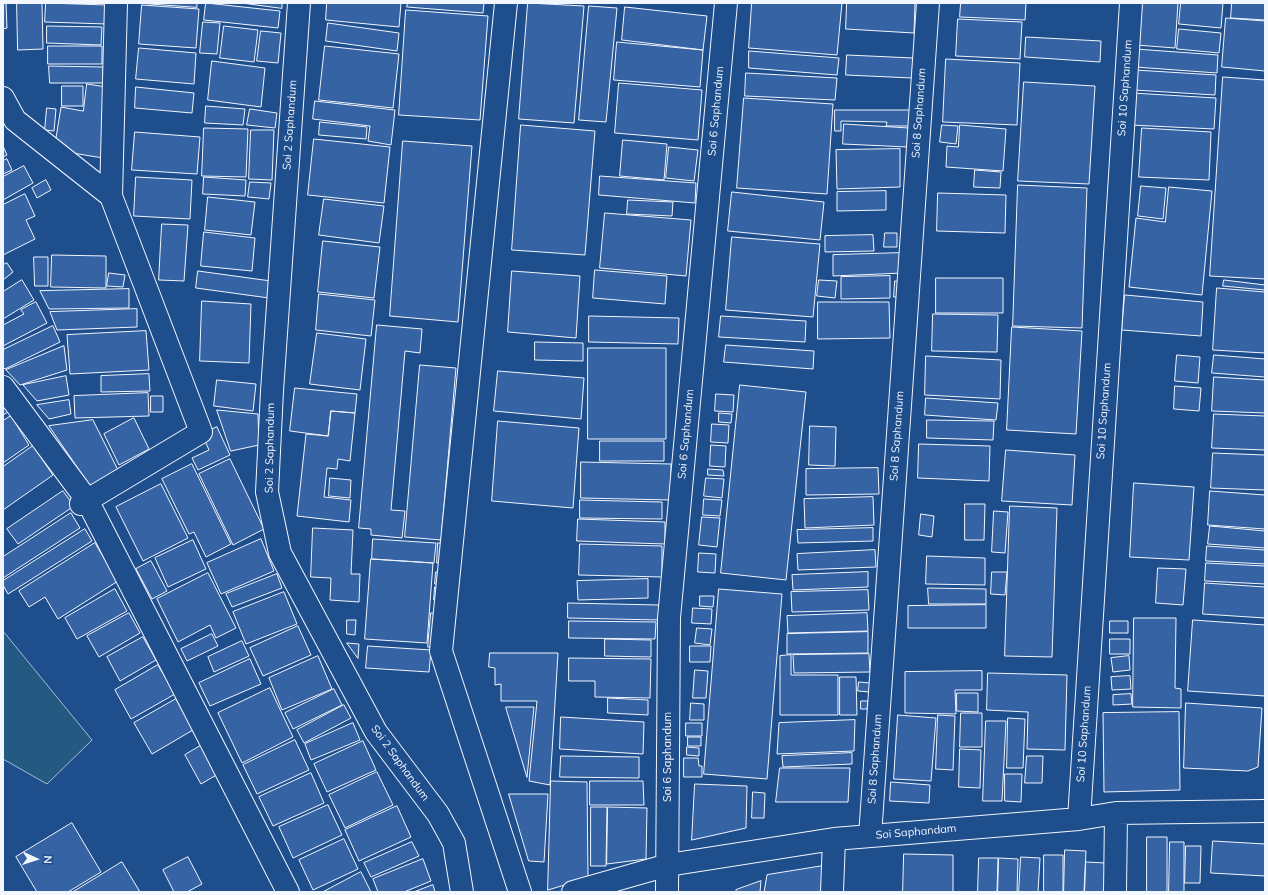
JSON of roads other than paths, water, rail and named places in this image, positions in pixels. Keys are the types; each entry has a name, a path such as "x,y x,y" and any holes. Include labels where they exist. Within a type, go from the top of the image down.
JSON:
{"street":[{"path":"84,502 201,432 111,196 116,3"},
{"name":"Soi 2 Saphandum","path":"299,3 272,391 268,492 280,553 376,732 438,814 454,843 462,892"},
{"path":"506,3 442,651 520,892"},
{"name":"Soi 6 Saphandum","path":"667,892 669,618 726,3"},
{"name":"Soi 8 Saphandum","path":"870,836 924,37 928,3"},
{"name":"Soi 10 Saphandum","path":"1078,819 1131,3"},
{"path":"3,98 14,120 111,196"},
{"path":"3,387 84,502 288,892"},
{"name":"Soi Saphandam","path":"573,892 668,865 834,839 1078,819 1116,814 1265,811"},
{"path":"1115,892 1116,814"},
{"path":"832,892 834,839"}]}
